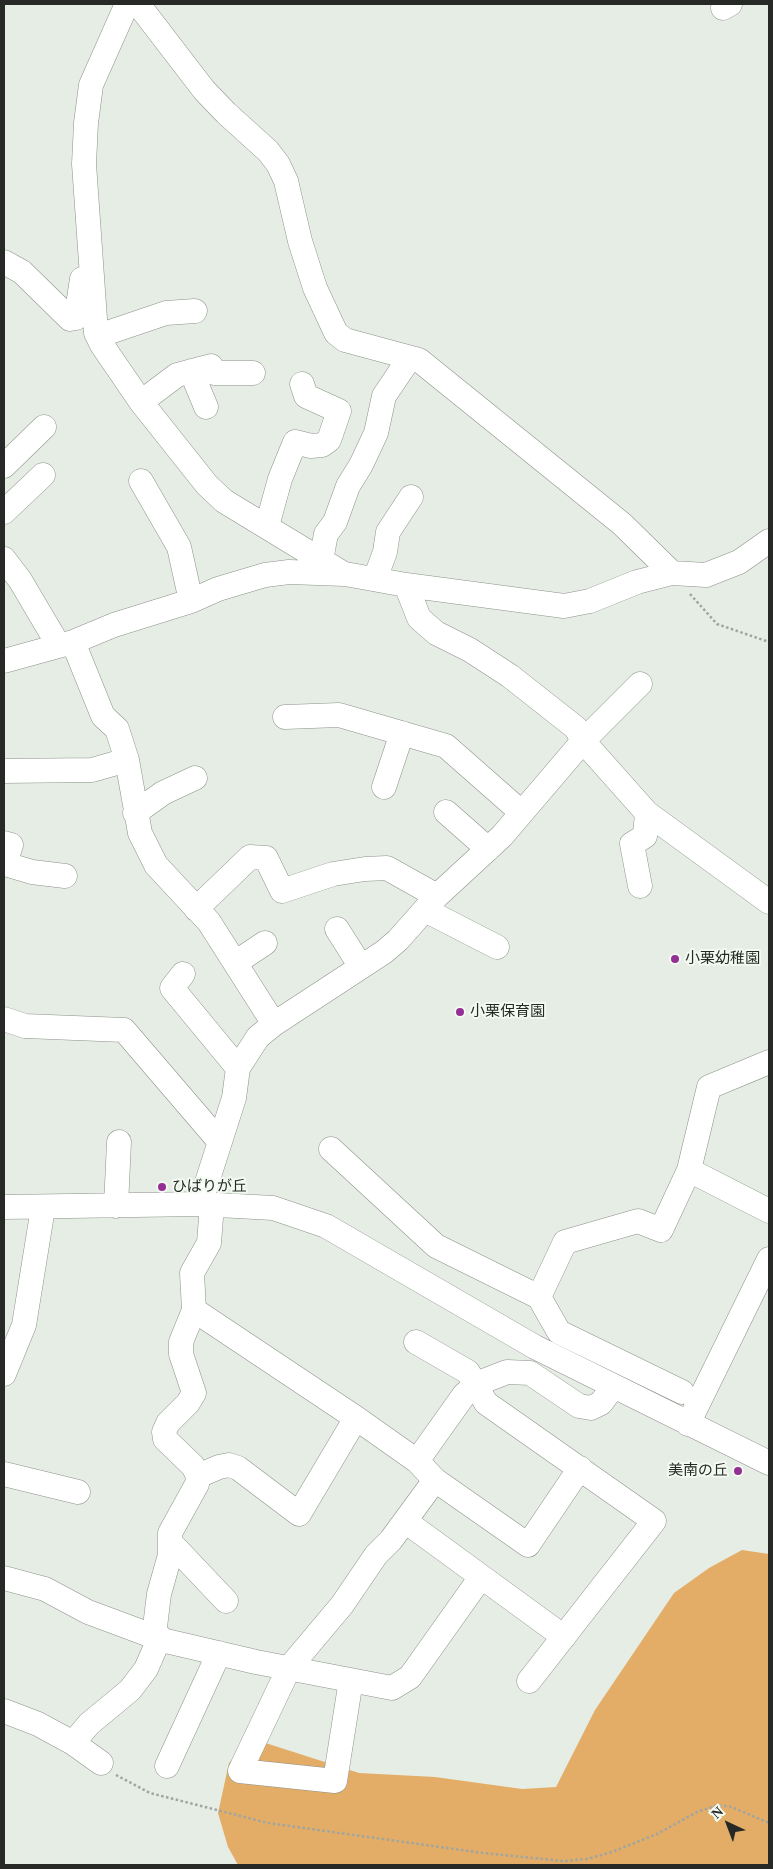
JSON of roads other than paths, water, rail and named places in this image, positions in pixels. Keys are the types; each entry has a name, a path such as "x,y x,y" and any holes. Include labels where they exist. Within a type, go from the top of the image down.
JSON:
{"street":[{"path":"127,4 91,85 84,164 98,336 141,402 178,446 207,485 224,501 345,574"},
{"path":"138,4 204,90 226,114 268,151 278,164 286,181 300,241 315,288 336,334 345,340 409,359 419,360 622,524 672,573"},
{"path":"4,262 22,272 70,319 76,318 83,271 90,256"},
{"path":"98,336 166,314 195,311"},
{"path":"321,560 326,534 335,522 348,486 361,466 376,433 384,396 409,359"},
{"path":"141,402 177,375 200,369 215,373 254,373"},
{"path":"200,369 206,407"},
{"path":"266,526 280,479 295,442 311,446 322,445 329,440 340,411 306,396 302,384"},
{"path":"4,466 44,427"},
{"path":"4,512 43,475"},
{"path":"141,481 179,548 191,602"},
{"path":"375,579 385,552 388,532 411,497"},
{"path":"4,661 66,644 114,624 191,602 218,589 265,575 289,572 345,574 406,585 564,606 590,601 637,582 672,573 706,575 739,562 769,541"},
{"path":"4,559 66,644 103,716 117,729 127,760 140,833 156,865 209,922 274,1024"},
{"path":"406,585 418,618 436,633 470,650 510,676 576,728 583,741 647,813 769,902"},
{"path":"73,1743 89,1724 130,1690 146,1669 157,1636 159,1594 172,1544 170,1533 197,1484 198,1476 193,1466 165,1439 164,1432 168,1423 188,1404 194,1393 181,1354 181,1342 194,1310 192,1273 209,1242 206,1204 220,1142 234,1098 238,1068 258,1037 274,1024 361,967 398,940 431,903 488,849 583,741 640,684"},
{"path":"285,718 339,715 446,746 521,812"},
{"path":"384,788 402,733"},
{"path":"4,771 92,770 127,760"},
{"path":"135,813 163,793 195,778"},
{"path":"446,812 488,849"},
{"path":"640,886 632,844 645,836 647,813"},
{"path":"4,843 11,845 5,864 32,872 64,876"},
{"path":"196,909 250,857 266,858 282,891 333,874 387,868 431,903 497,947"},
{"path":"337,929 361,967"},
{"path":"235,963 264,943"},
{"path":"183,974 172,988 238,1068"},
{"path":"4,1019 25,1026 124,1030 220,1142"},
{"path":"539,1297 565,1242 638,1222 661,1230 689,1170 708,1087 769,1062"},
{"path":"116,1206 119,1142"},
{"path":"331,1149 436,1246 539,1297 559,1332 682,1392"},
{"path":"689,1170 769,1211"},
{"path":"4,1208 206,1204 273,1208 326,1226 535,1347 769,1463"},
{"path":"4,1371 24,1325 43,1208"},
{"path":"688,1424 769,1259"},
{"path":"194,1310 356,1418 417,1461 435,1480 528,1545 580,1468"},
{"path":"416,1342 468,1372 486,1403 654,1521 529,1681"},
{"path":"417,1461 464,1395 476,1384 506,1372 530,1373 580,1406 591,1408 601,1403 614,1386"},
{"path":"198,1476 229,1465 238,1468 299,1514 356,1418"},
{"path":"4,1474 78,1492"},
{"path":"351,1680 335,1781 240,1771 289,1668 342,1605 376,1554 405,1521 435,1480"},
{"path":"405,1521 564,1637"},
{"path":"172,1544 226,1602"},
{"path":"4,1578 45,1589 110,1621 157,1636 219,1653 392,1688 410,1677 481,1576"},
{"path":"167,1766 219,1653"},
{"path":"4,1711 38,1724 73,1743 101,1764"}],"place":[{"name":"小栗幼稚園","path":"675,959"},
{"name":"小栗保育園","path":"460,1012"},
{"name":"ひばりが丘","path":"162,1187"},
{"name":"美南の丘","path":"738,1471"}]}
